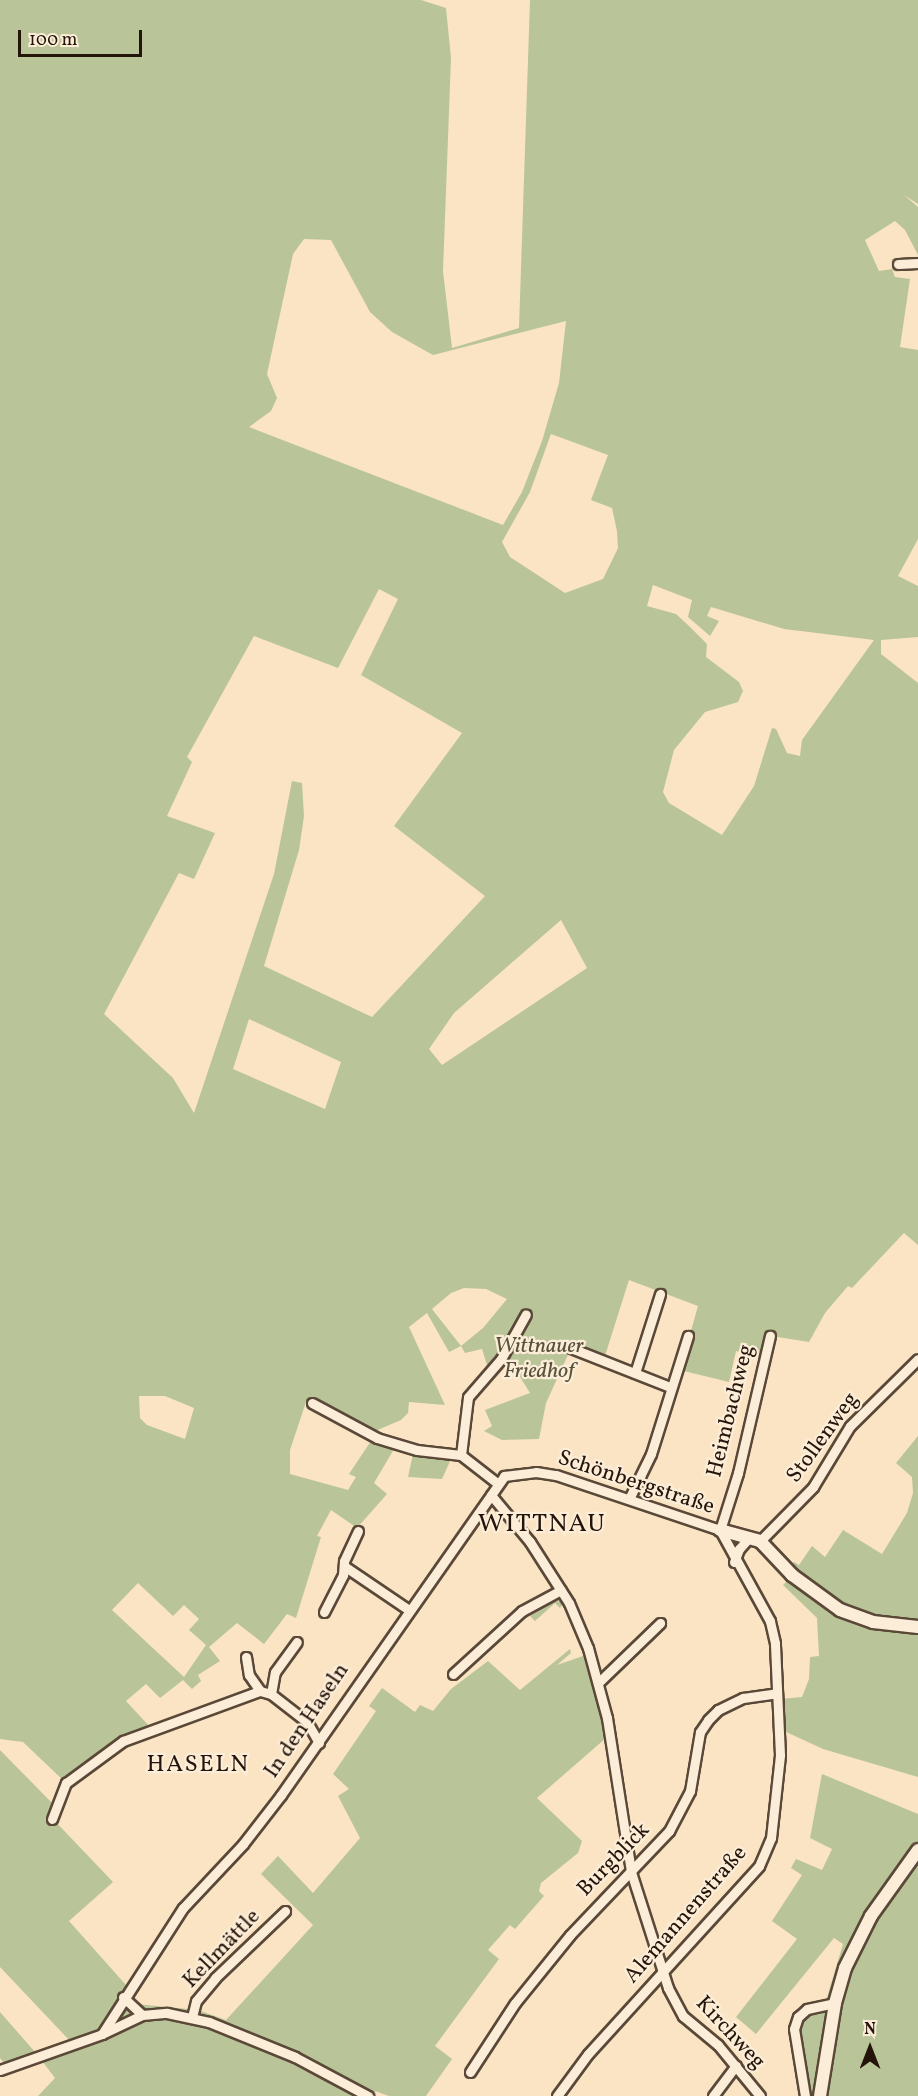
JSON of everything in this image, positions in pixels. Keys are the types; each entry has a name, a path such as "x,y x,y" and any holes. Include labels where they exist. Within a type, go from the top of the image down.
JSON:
{"main road":[{"path":"720,1530 754,1540 792,1575 840,1610 873,1623 918,1627"},
{"path":"820,2096 835,2003 857,1941 918,1850"}],"street":[{"path":"898,264 917,263"},
{"path":"635,1373 660,1294"},
{"path":"461,1455 464,1409 468,1397 501,1359 526,1314"},
{"path":"630,1497 651,1454 670,1387 688,1336"},
{"name":"Heimbachweg","path":"720,1530 738,1473 770,1336"},
{"path":"571,1348 670,1387"},
{"name":"Stollenweg","path":"754,1540 813,1487 850,1426 918,1359"},
{"path":"312,1403 377,1438 417,1450 461,1455 497,1483"},
{"name":"Schönbergstraße","path":"497,1483 515,1473 536,1472 630,1497 720,1530"},
{"name":"In den Haseln","path":"102,2034 123,1997 183,1908 243,1844 319,1743 491,1495 497,1483"},
{"name":"Kirchweg","path":"491,1495 530,1542 573,1610 599,1682 631,1872 663,1972 683,2016 736,2066 760,2096"},
{"name":"Alemannenstraße","path":"557,2096 588,2054 759,1866 771,1838 780,1755 770,1621 734,1562 720,1530"},
{"path":"324,1612 358,1531"},
{"path":"734,1562 739,1549 754,1540"},
{"path":"344,1566 410,1610"},
{"path":"453,1674 522,1611 561,1590"},
{"path":"599,1682 660,1623"},
{"path":"271,1694 275,1672 297,1642"},
{"path":"246,1657 249,1675 260,1691"},
{"path":"52,1819 66,1782 123,1741 260,1691 271,1694 307,1722 319,1743"},
{"name":"Burgblick","path":"470,2072 515,2003 582,1922 631,1872 678,1818 690,1791 700,1732 708,1720 718,1710 743,1698 777,1693"},
{"name":"Kellmättle","path":"192,2017 196,2001 215,1978 285,1911"},
{"path":"123,1997 142,2015"},
{"path":"805,2096 794,2029 798,2017 807,2009 835,2003"},
{"path":"0,2070 102,2034 142,2015 192,2017 295,2056 368,2096"},
{"path":"713,2096 736,2066"}],"green space":[{"name":"Wittnauer Friedhof","path":"0,0 421,0 446,8 451,58 443,271 452,348 519,328 530,0 918,0 918,204 904,195 918,207 918,255 905,230 895,221 865,240 879,271 892,269 895,277 910,279 900,347 918,350 918,539 898,576 918,586 918,637 881,640 881,654 918,683 918,1245 904,1233 852,1288 848,1286 825,1313 809,1342 765,1335 761,1358 736,1351 729,1382 680,1370 698,1306 629,1280 604,1359 572,1346 546,1403 539,1439 502,1440 484,1431 492,1426 485,1410 530,1393 509,1359 487,1365 482,1349 465,1353 461,1346 449,1352 427,1313 409,1327 445,1405 409,1402 408,1413 401,1420 373,1432 307,1399 290,1450 290,1474 348,1490 356,1477 349,1474 371,1441 394,1449 374,1483 387,1494 357,1528 331,1510 317,1536 321,1537 296,1618 287,1614 264,1644 237,1623 209,1647 220,1661 198,1675 201,1681 192,1689 183,1680 160,1698 146,1684 126,1701 150,1727 116,1739 65,1782 23,1742 0,1739","holes":["304,239 331,240 370,312 392,332 433,355 566,321 559,383 542,441 522,492 503,525 249,427 271,411 277,398 267,374 293,254","551,434 608,455 591,500 612,508 617,531 618,548 603,579 565,593 510,557 502,542 530,492","653,585 692,600 688,617 710,636 719,621 707,616 711,607 784,629 874,640 802,740 800,756 787,753 776,729 772,728 754,786 722,835 669,803 663,792 674,750 705,712 738,702 743,691 739,682 706,657 707,644 676,614 647,606","379,589 398,599 361,675 462,733 394,826 485,896 372,1017 264,966 299,850 304,816 302,783 292,781 274,874 194,1113 173,1078 104,1014 179,873 194,879 215,833 167,816 192,762 187,757 254,636 338,668","561,920 587,968 442,1065 429,1049 454,1013","249,1019 341,1062 325,1109 233,1069","464,1288 486,1289 507,1299 483,1328 461,1346 432,1309 451,1293","139,1396 165,1396 194,1408 185,1439 147,1425 140,1418","138,1583 173,1616 184,1605 199,1619 189,1630 206,1645 184,1677 112,1610"]},
{"path":"918,1436 918,1777 823,1749 784,1731 781,1699 802,1697 809,1679 810,1657 819,1656 817,1618 783,1585 796,1572 790,1566 794,1562 799,1565 812,1546 825,1557 843,1530 882,1554 907,1513 913,1493 912,1477 896,1463"},
{"path":"413,1454 451,1459 442,1479 408,1477"},
{"path":"560,1601 563,1604 560,1608 555,1603 535,1621 530,1616 554,1602"},
{"path":"570,1649 571,1653 557,1665 586,1655 606,1738 537,1798 582,1841 578,1853 541,1883 539,1891 544,1896 515,1929 510,1925 488,1950 499,1959 435,2046 452,2059 426,2096 389,2096 375,2091 372,2096 38,2096 55,2078 39,2057 71,2042 0,1967 0,1750 54,1805 51,1817 113,1882 69,1921 126,1985 123,1990 136,2004 198,2010 226,2020 313,1925 261,1874 278,1856 313,1893 360,1838 338,1796 349,1789 333,1774 376,1711 369,1706 382,1688 415,1712 420,1705 433,1711 451,1689 488,1661 520,1690"},
{"path":"822,1774 918,1814 918,2096 808,2096 798,2029 806,2016 822,2014 843,1944 834,1938 756,2034 736,2017 797,1939 772,1921 802,1875 791,1868 796,1859 822,1870 832,1849 810,1838"},
{"path":"0,2012 35,2053 4,2063 0,2058"}],"district":[{"name":"WITTNAU","path":"542,1525"},
{"name":"HASELN","path":"198,1766"}]}
